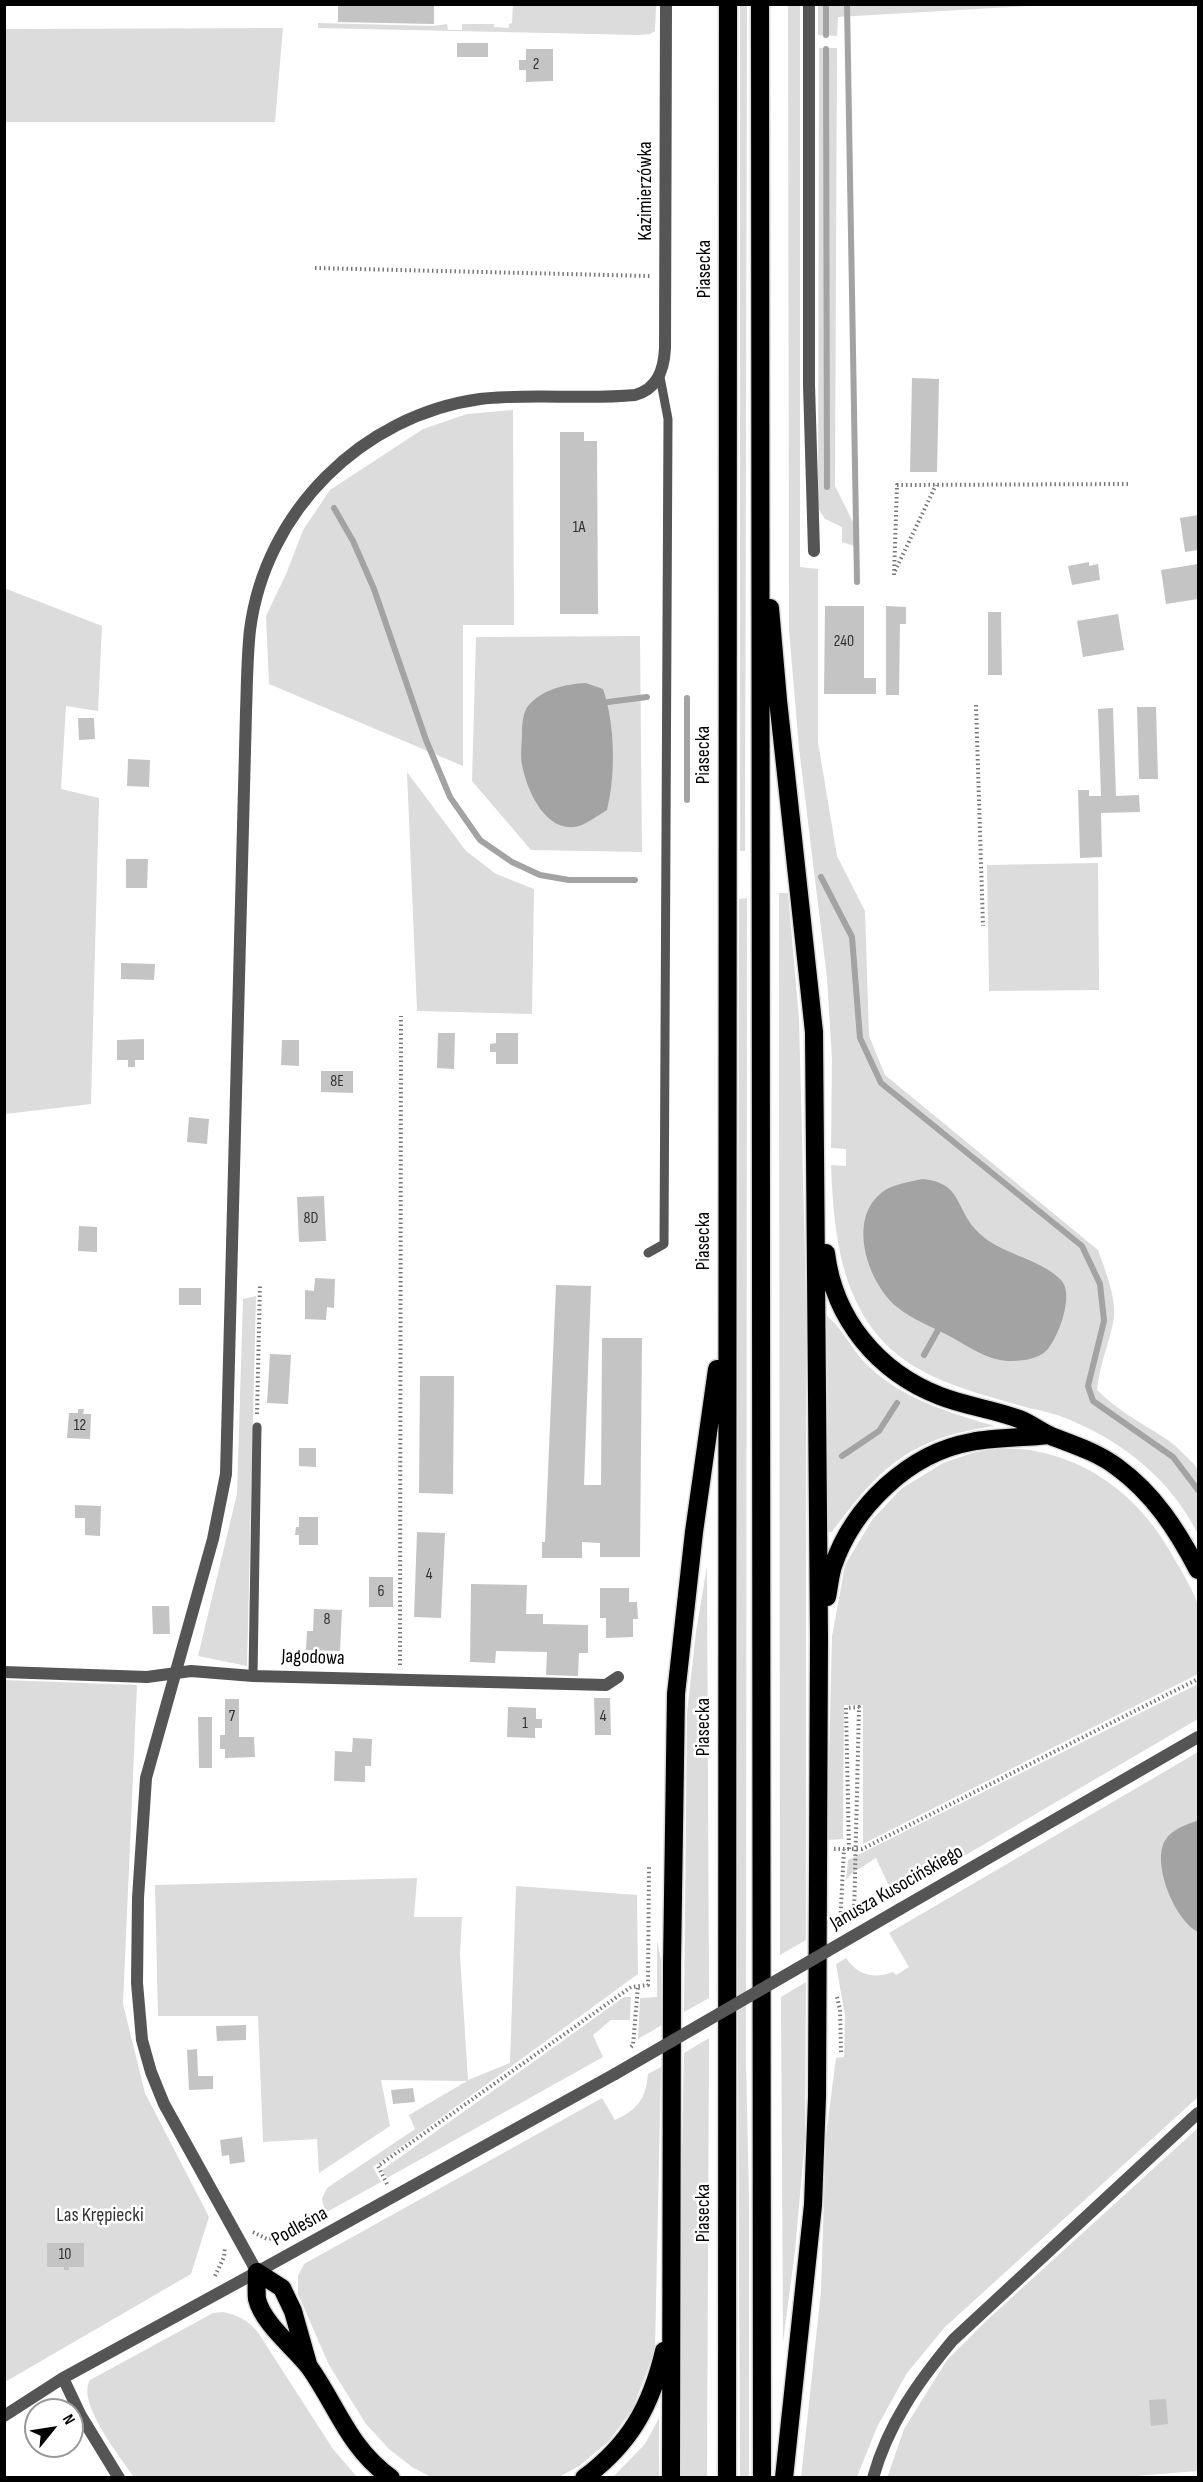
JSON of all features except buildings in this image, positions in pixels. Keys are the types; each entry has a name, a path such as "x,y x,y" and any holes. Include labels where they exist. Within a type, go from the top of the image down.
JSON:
{"highway":[{"name":"Piasecka","path":"727,2478 728,4"},
{"path":"759,4 762,2478"},
{"path":"759,478 778,700 814,1032 816,1169 819,1637 817,2097 813,2205 784,2478"},
{"path":"816,1169 829,1278 849,1321 869,1350 888,1367 939,1396 1021,1419 1049,1435 1096,1454 1149,1494 1173,1525 1198,1570"},
{"path":"671,2478 670,2323 676,1694 694,1532 727,1304"},
{"path":"819,1637 833,1566 847,1534 882,1490 927,1457 950,1448 995,1439 1049,1435"},
{"path":"257,2272 257,2300 275,2330 310,2368 348,2433 366,2455 391,2478"},
{"path":"257,2272 282,2288 293,2311 310,2368"},
{"path":"584,2478 618,2450 634,2428 651,2397 670,2323"}],"street":[{"name":"Kazimierzówka","path":"660,377 664,361 666,277 666,4"},
{"path":"809,4 809,385 814,551"},
{"path":"257,2272 164,2104 151,2072 142,2040 137,1983 138,1898 146,1778 213,1539 226,1474 250,629 267,569 289,522 307,497 352,452 383,430 417,414 482,399 635,395 642,393 660,377"},
{"name":"Jagodowa","path":"4,1672 147,1677 191,1671 253,1676 400,1681 606,1685 618,1677"},
{"name":"Janusza Kusocińskiego","path":"615,2074 1198,1737"},
{"name":"Podleśna","path":"4,2416 63,2378 615,2074"},
{"path":"873,2478 900,2411 925,2373 953,2340 1198,2113"},
{"path":"63,2378 81,2416 119,2478"}],"lane":[{"path":"648,1253 664,1244 668,419 660,377"},
{"path":"253,1676 256,1427"}],"path":[{"path":"315,268 666,277"},
{"path":"936,485 894,575 897,485 1128,484"},
{"path":"976,705 983,926"},
{"path":"400,1681 401,1016"},
{"path":"256,1427 260,1284"},
{"path":"862,1849 1198,1679"},
{"path":"840,1926 846,1849 846,1708 859,1707 855,1917"},
{"path":"387,2184 378,2166 631,1987 648,1985 649,1865"},
{"path":"633,2046 638,1986"},
{"path":"251,2231 267,2239 287,2237"},
{"path":"211,2280 221,2267 225,2245"}],"green space":[{"path":"747,4 745,851 740,851 740,5"},
{"path":"1045,4 838,17 837,36 818,35 818,5"},
{"path":"513,5 656,5 655,31 639,35 318,28 318,23 433,26 447,24 448,30 462,30 462,24 494,24 494,27 509,28 509,24 512,23"},
{"path":"788,5 800,5 800,567 818,569 818,742 837,856 865,911 869,1036 885,1075 1098,1250 1109,1283 1114,1318 1097,1390 1121,1410 1172,1443 1195,1465 1198,1471 1198,1534 1187,1514 1160,1480 1127,1451 1108,1439 1063,1417 951,1384 906,1361 886,1345 869,1324 855,1299 844,1267 834,1216 831,1165 846,1166 846,1149 831,1148 832,1059 827,978 799,748 789,630"},
{"path":"283,28 275,122 5,122 5,29"},
{"path":"819,48 837,48 835,486 857,530 857,547 842,542 842,527 825,519 818,508"},
{"path":"513,410 514,625 463,625 463,766 269,684 266,616 287,572 303,530 330,490 423,429 467,414"},
{"path":"4,588 102,626 98,711 66,706 61,789 99,798 91,1104 5,1114"},
{"path":"640,636 642,852 531,850 472,781 476,637"},
{"path":"407,772 466,851 496,874 534,889 532,1014 417,1011"},
{"path":"1098,863 1099,990 989,991 987,865"},
{"path":"779,893 788,893 799,1019 806,1298 806,1940 780,1955"},
{"path":"747,898 746,2060 749,2197 749,2478 740,2477 737,1823 739,899"},
{"path":"256,1296 247,1666 198,1656 237,1494 243,1299"},
{"path":"827,1316 865,1363 894,1386 943,1410 995,1426 941,1438 900,1458 867,1489 832,1532 828,1532"},
{"path":"993,1449 1030,1450 1079,1465 1099,1476 1134,1504 1163,1540 1196,1599 1200,1620 1198,1674 863,1844 863,1705 844,1705 843,1839 827,1840 832,1637 845,1565 872,1520 901,1489 943,1463 972,1453"},
{"path":"707,1566 709,1998 684,2012 687,1713 696,1632"},
{"name":"Las Krępiecki","path":"5,1680 137,1685 123,2004 145,2093 209,2217 191,2274 5,2382"},
{"path":"1198,1684 1198,1719 894,1897 876,1858 852,1873 846,1880 848,1860"},
{"path":"1198,1752 1198,2097 945,2327 907,2373 877,2427 857,2477 801,2478 821,2291 826,2135 836,2058 844,2057 845,2016 836,1964 846,1958 861,1972 880,1975 893,1972 896,1975 909,1967 889,1933"},
{"path":"417,1878 414,1917 462,1917 460,1955 468,2080 510,2063 516,1886 637,1895 638,1974 373,2167 381,2182 325,2213 322,2198 327,2188 415,2129 409,2115 467,2081 381,2080 390,2126 319,2173 317,2139 263,2142 258,2016 158,2016 155,1885"},
{"path":"657,1941 661,1960 662,2025 638,2039 640,1998 657,1997"},
{"path":"806,1982 805,2139 795,2251 783,2342 781,1997"},
{"path":"624,1997 631,1997 630,2020 611,2020 593,2035 603,2057 387,2178 382,2170"},
{"path":"709,2038 707,2477 681,2478 680,2255 684,2053"},
{"path":"661,2067 655,2350 632,2410 609,2441 579,2466 557,2478 431,2477 412,2467 389,2449 366,2424 329,2365 298,2294 298,2276 304,2264 602,2098 615,2120 623,2116 639,2103 645,2090 648,2074"},
{"path":"1198,2128 1198,2471 1113,2478 887,2478 904,2429 947,2360 987,2320"},
{"path":"223,2312 242,2318 257,2331 333,2449 357,2477 134,2477 94,2415 87,2390 90,2380 213,2313"},
{"path":"659,2418 659,2477 613,2477 645,2444"}],"shaded area":[{"path":"586,683 603,689 607,703 613,749 610,796 607,810 583,825 563,826 554,822 539,807 528,786 521,761 523,719 528,706 540,695 563,686"},
{"path":"923,1179 935,1181 951,1191 975,1229 984,1238 1042,1266 1061,1280 1065,1287 1066,1305 1060,1327 1051,1345 1042,1354 1012,1361 986,1356 903,1312 887,1297 878,1284 871,1269 863,1236 870,1206 880,1194 889,1188"},
{"path":"1198,1821 1198,1932 1182,1917 1169,1894 1164,1881 1161,1855 1168,1836"}],"waterway":[{"path":"826,4 826,35"},
{"path":"847,4 857,582"},
{"path":"826,49 827,487"},
{"path":"334,508 353,541 374,589 426,740 450,797 480,840 512,862 540,875 569,880 635,880"},
{"path":"608,702 647,697"},
{"path":"687,698 687,800"},
{"path":"821,877 852,937 860,1038 881,1083 1082,1246 1100,1284 1104,1321 1088,1386 1093,1401 1173,1457 1198,1490"},
{"path":"924,1355 938,1330"},
{"path":"842,1456 879,1431 897,1403"}]}
